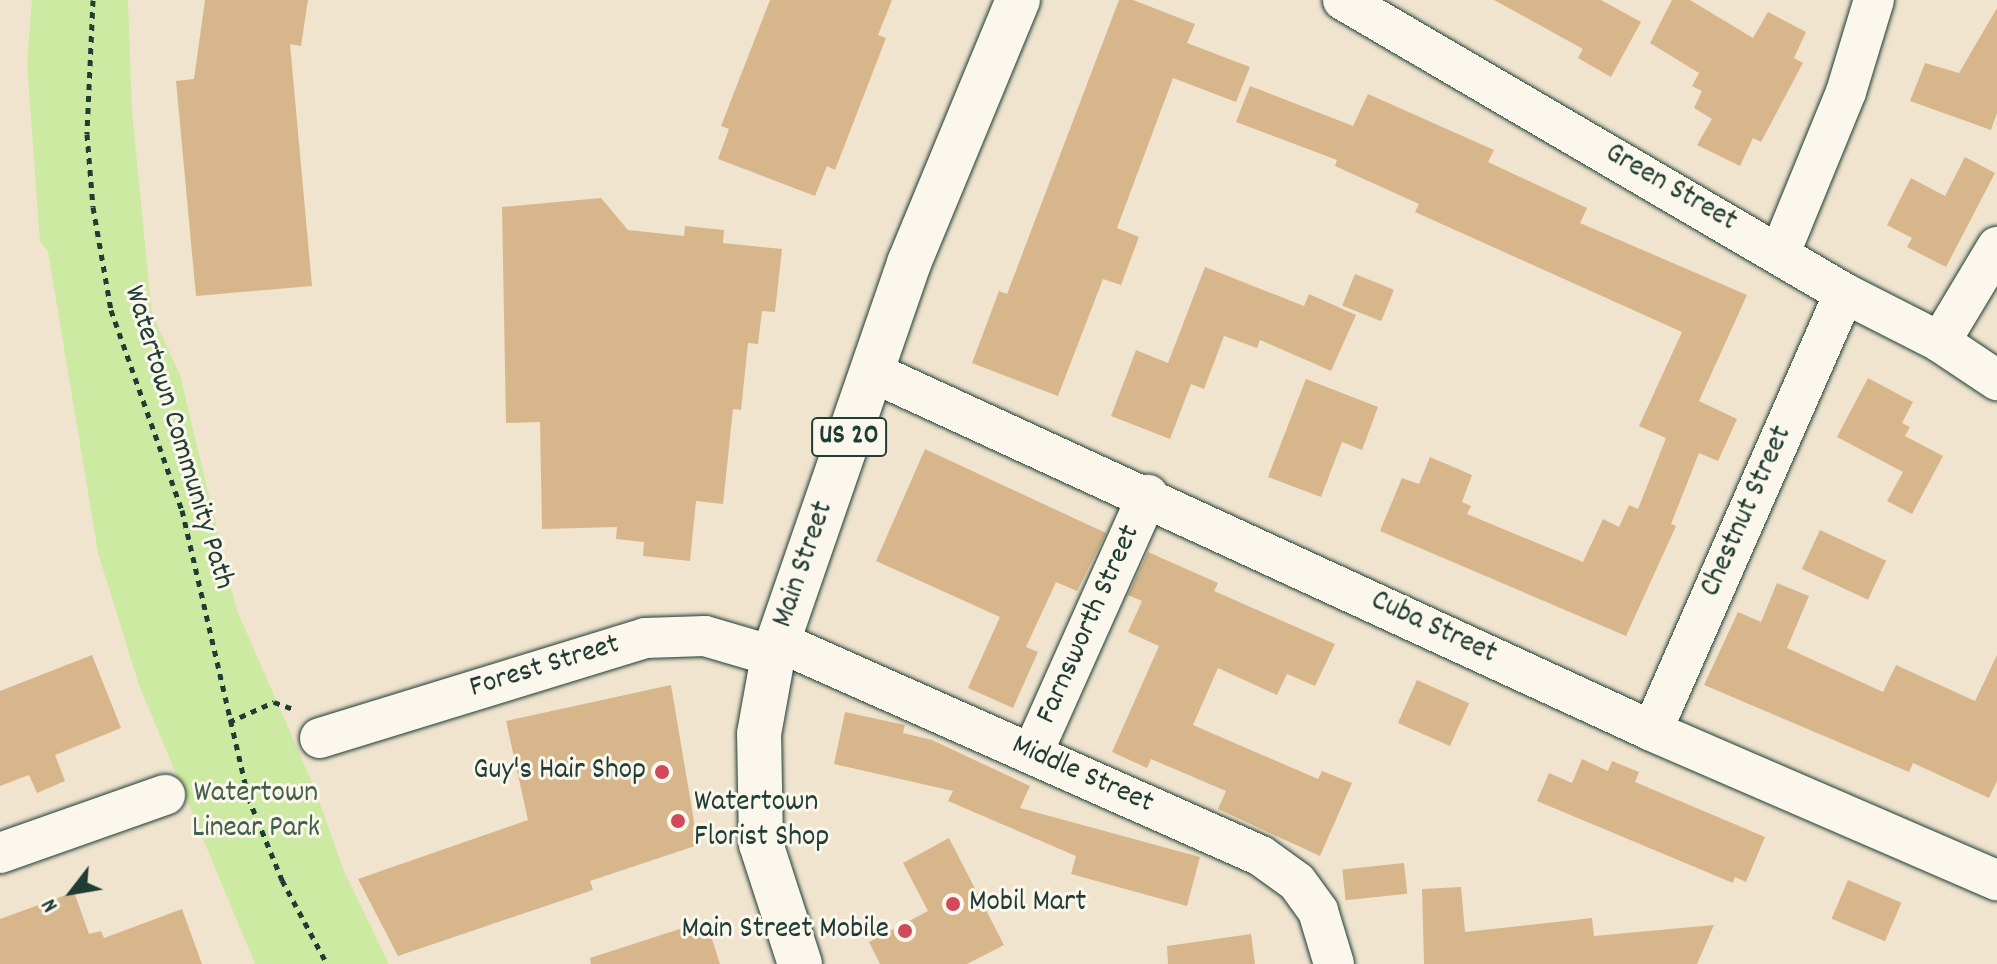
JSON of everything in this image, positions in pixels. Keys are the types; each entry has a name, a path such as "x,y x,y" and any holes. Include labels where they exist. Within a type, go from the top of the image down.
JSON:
{"main road":[{"name":"Main Street","path":"800,964 761,844 759,734 776,649 909,263 1018,0"}],"street":[{"name":"Green Street","path":"1343,0 1844,293 1940,342 1997,380"},
{"path":"1780,253 1846,92 1874,0"},
{"path":"1940,342 1997,247"},
{"name":"Chestnut Street","path":"1652,731 1844,293"},
{"name":"Cuba Street","path":"872,372 1148,495 1652,731 1997,880"},
{"name":"Farnsworth Street","path":"1032,754 1148,495"},
{"name":"Forest Street","path":"320,738 645,638 705,636 776,649"},
{"name":"Middle Street","path":"776,649 1032,754 1261,856 1297,882 1318,911 1334,964"},
{"path":"0,853 165,795"}],"path":[{"name":"Watertown Community Path","path":"93,0 87,134 103,266 123,348 182,510 229,722 259,827 327,964"},
{"path":"229,722 281,702 295,708 320,738"}],"green space":[{"name":"Watertown Linear Park","path":"32,0 128,0 132,112 152,314 180,375 236,608 314,787 344,871 389,964 255,964 139,685 98,553 48,251 40,242 27,64"}],"building":[{"path":"205,0 308,0 301,46 290,44 312,286 196,296 176,81 194,79"},
{"path":"770,0 892,0 878,35 886,38 835,170 827,166 815,196 718,159 729,129 721,126"},
{"path":"1119,0 1133,0 1195,24 1187,43 1250,67 1236,102 1173,78 1117,228 1139,237 1121,285 1103,279 1058,396 972,363 999,291 1007,294"},
{"path":"1494,0 1601,0 1641,22 1611,77 1578,58 1583,49"},
{"path":"1672,0 1690,0 1753,38 1768,12 1806,32 1794,58 1803,63 1761,142 1753,138 1740,166 1697,145 1712,119 1694,108 1702,91 1692,86 1699,73 1650,43"},
{"path":"1997,8 1997,113 1991,130 1910,101 1925,63 1959,73"},
{"path":"1250,86 1353,126 1368,94 1494,150 1488,162 1587,208 1580,223 1747,295 1699,401 1737,419 1718,461 1699,453 1671,524 1676,526 1626,636 1380,531 1402,478 1419,484 1430,457 1472,475 1462,502 1471,506 1467,514 1583,562 1603,519 1619,527 1629,505 1638,509 1666,438 1639,426 1682,332 1415,212 1419,204 1335,166 1337,160 1236,122"},
{"path":"1965,157 1995,173 1946,267 1907,247 1912,238 1887,225 1911,178 1945,196"},
{"path":"601,198 628,230 684,236 685,226 724,230 723,243 782,249 775,312 762,311 758,344 748,343 741,410 733,409 723,504 696,501 690,561 643,556 644,542 616,539 617,527 542,529 540,422 506,423 502,207"},
{"path":"1205,267 1304,306 1309,294 1356,315 1331,371 1260,340 1257,348 1224,336 1204,389 1191,384 1170,439 1111,416 1136,350 1168,363"},
{"path":"1355,274 1394,290 1381,321 1342,306"},
{"path":"1868,378 1913,402 1902,423 1910,427 1905,436 1943,456 1912,514 1887,501 1903,472 1837,437"},
{"path":"1306,379 1378,407 1362,450 1342,442 1321,497 1268,477"},
{"path":"925,449 1106,533 1077,591 1056,582 1026,647 1038,652 1013,708 968,688 1000,617 876,561"},
{"path":"1820,530 1886,561 1868,600 1802,569"},
{"path":"1148,552 1218,583 1214,591 1335,644 1315,686 1287,674 1277,695 1218,668 1193,725 1318,779 1322,771 1352,783 1320,856 1218,809 1226,791 1151,759 1147,768 1112,752 1159,646 1128,632 1142,601 1128,595"},
{"path":"1777,583 1809,596 1787,648 1883,692 1896,665 1975,701 1997,655 1997,781 1989,798 1913,763 1909,772 1704,685 1738,612 1761,622"},
{"path":"92,655 121,728 55,755 65,781 37,793 29,775 0,786 0,691"},
{"path":"1417,680 1469,703 1450,746 1398,723"},
{"path":"671,685 698,845 590,881 593,890 398,956 358,879 528,820 506,721"},
{"path":"845,712 905,725 903,733 932,740 1030,786 1020,808 1200,857 1187,906 1071,874 1076,856 948,801 953,791 834,764"},
{"path":"1582,759 1608,771 1612,761 1639,772 1635,782 1765,837 1746,882 1735,877 1733,883 1537,801 1549,773 1572,783"},
{"name":"Mobil Mart","path":"949,838 1004,945 967,964 880,964 869,942 928,911 903,863"},
{"path":"1404,863 1407,894 1346,900 1342,869"},
{"path":"1848,880 1901,903 1885,941 1832,919"},
{"path":"1461,887 1465,932 1592,918 1594,936 1714,925 1697,964 1424,964 1422,889"},
{"path":"74,892 89,934 101,931 104,938 182,909 202,964 0,964 0,919"},
{"path":"692,925 710,933 720,964 591,964 590,958"},
{"path":"1251,934 1255,964 1168,964 1167,946"}],"place":[{"name":"Guy's Hair Shop","path":"662,772"},
{"name":"Watertown Florist Shop","path":"678,821"},
{"name":"Mobil Mart","path":"953,904"},
{"name":"Main Street Mobile","path":"905,931"}]}
